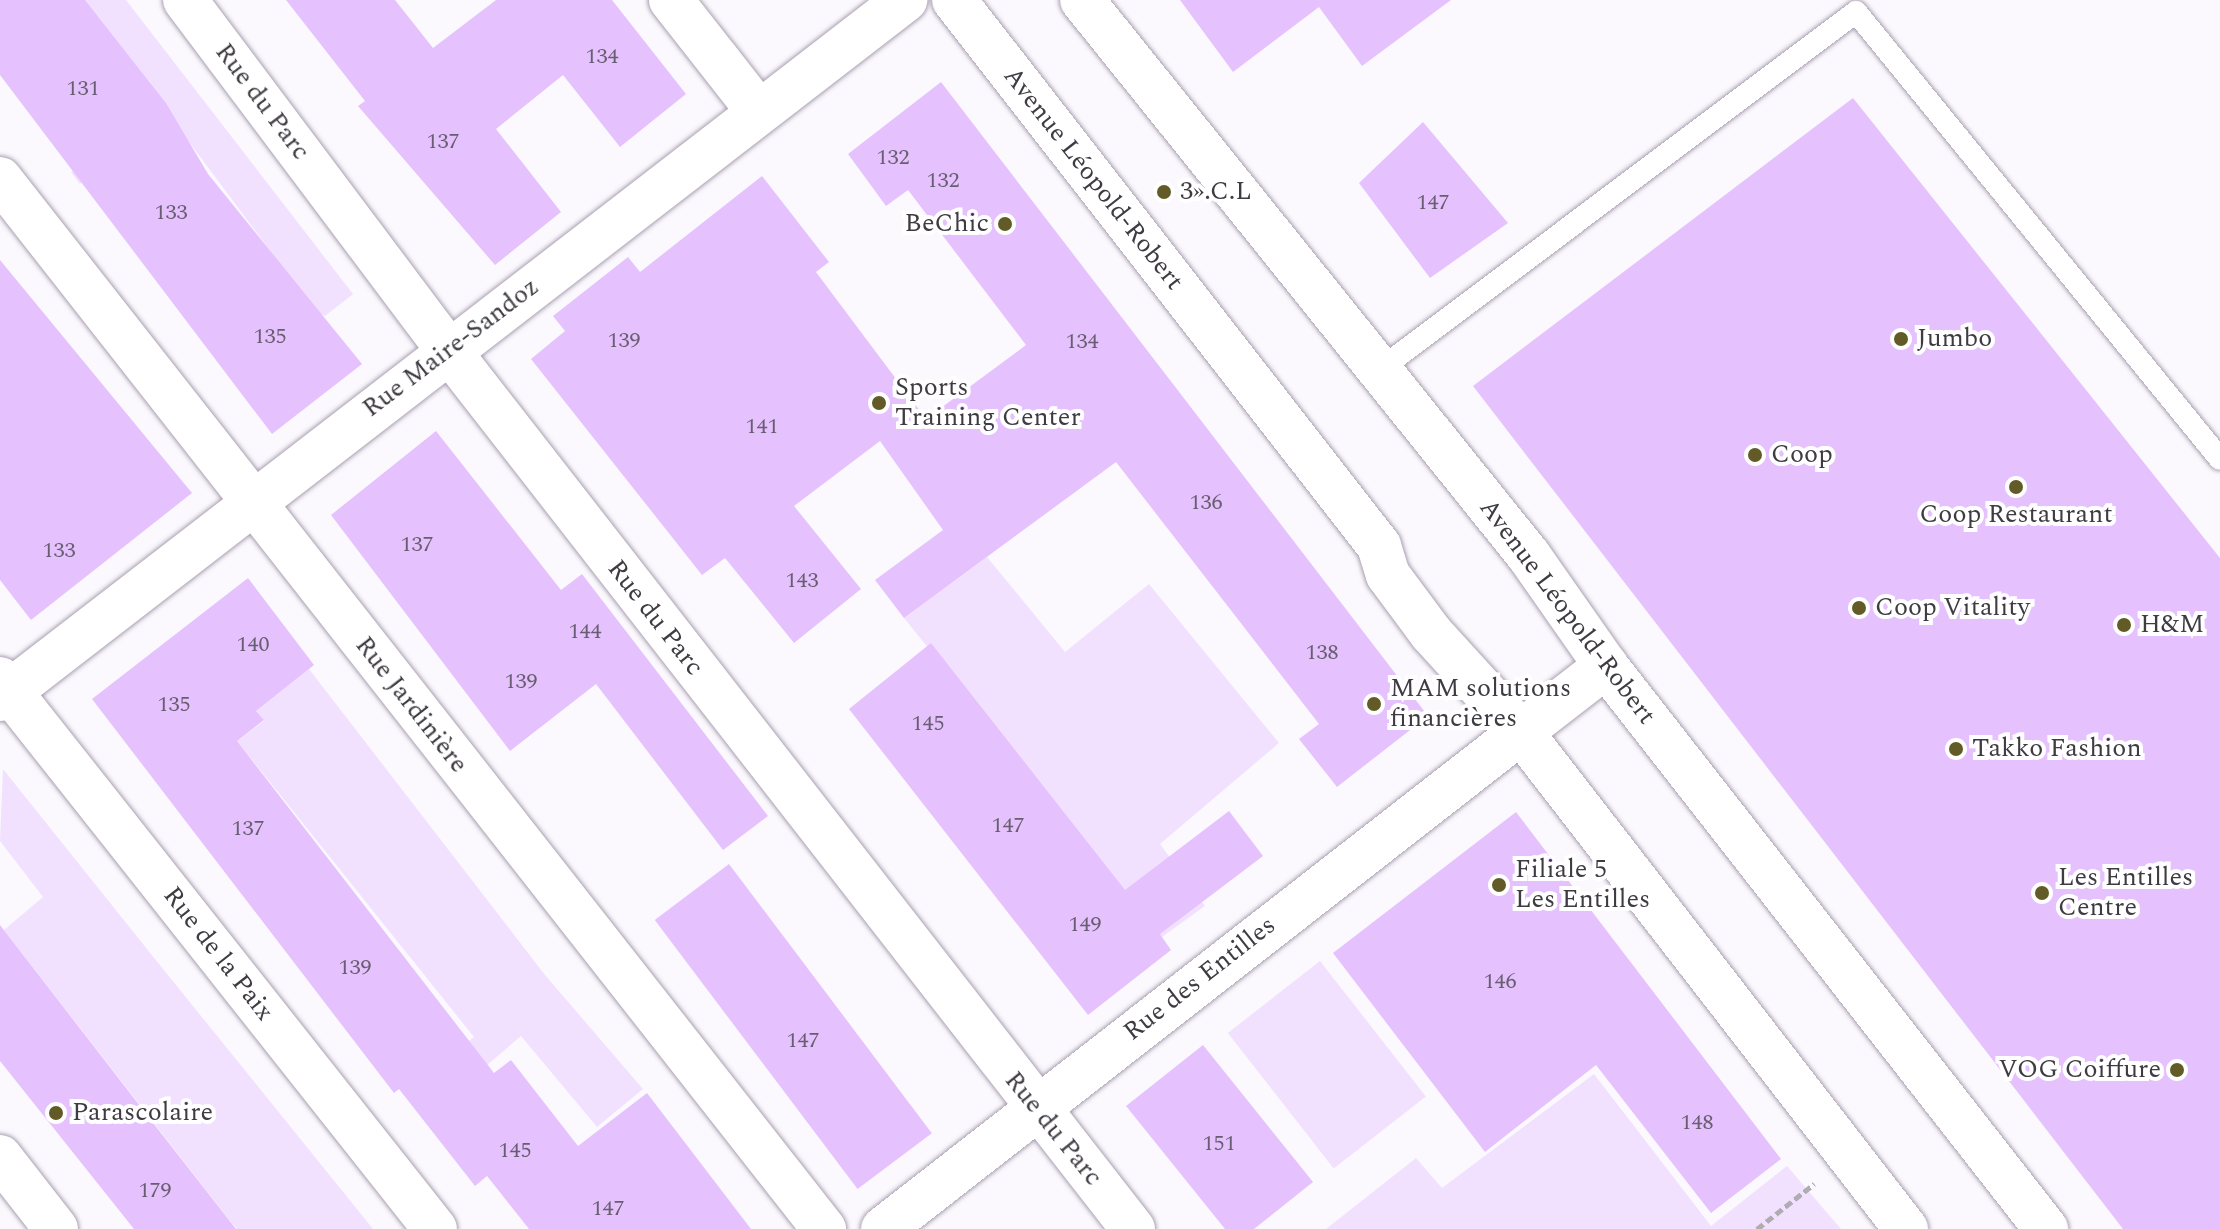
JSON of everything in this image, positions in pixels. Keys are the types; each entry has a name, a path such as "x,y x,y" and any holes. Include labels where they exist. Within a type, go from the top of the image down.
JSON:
{"street":[{"name":"Rue du Parc","path":"185,0 449,351 1033,1107 1133,1229"},
{"path":"671,0 758,111"},
{"name":"Rue Maire-Sandoz","path":"3,690 905,0"},
{"name":"Avenue Léopold-Robert","path":"954,0 1379,546 1388,575 1431,633 1521,732 1906,1229"},
{"name":"Avenue Léopold-Robert","path":"1082,0 1375,373 1529,556 1606,666 2046,1229"},
{"name":"Rue Jardinière","path":"0,179 824,1229"},
{"name":"Rue des Entilles","path":"883,1229 1033,1107 1606,666"},
{"name":"Rue de la Paix","path":"3,690 435,1229"},
{"path":"0,1157 56,1229"}],"lane":[{"path":"1375,373 1856,12 2220,459"}],"path":[{"path":"1757,1229 1804,1192"}],"shaded area":[{"path":"64,0 126,0 353,294 325,316 315,311 169,115 80,184 71,172 166,103 99,18"},
{"path":"987,557 1065,652 1149,584 1279,743 1160,844 1205,906 1162,937 904,618"},
{"path":"309,669 545,975 643,1089 597,1127 521,1036 425,1118 402,1091 474,1037 237,741 264,721 256,711"},
{"path":"3,769 373,1229 237,1229 223,1212 4,930 43,897 0,841"},
{"path":"1320,961 1426,1097 1334,1169 1228,1033"},
{"path":"1594,1074 1711,1226 1787,1166 1841,1229 1326,1229 1416,1158 1442,1188"}],"building":[{"path":"0,0 85,0 166,103 208,174 362,364 272,434 0,75"},
{"path":"286,0 395,0 433,48 496,0 612,0 686,94 620,147 563,75 496,129 561,212 495,265 358,106 365,101"},
{"path":"1180,0 1451,0 1362,66 1319,7 1233,72"},
{"path":"941,82 1428,716 1337,787 1299,739 1319,724 1116,462 904,618 875,580 943,530 880,441 794,506 861,589 794,643 725,558 702,575 531,359 565,331 553,316 628,257 640,272 762,176 829,262 816,272 926,419 1026,345 908,190 886,206 848,154"},
{"name":"Les Entilles Centre","path":"1853,98 2220,558 2220,1229 2123,1229 1473,386"},
{"path":"1423,122 1508,223 1430,278 1359,183"},
{"path":"0,260 192,493 31,620 0,580"},
{"path":"436,431 561,590 582,574 768,816 723,850 596,684 510,751 331,515"},
{"path":"248,578 314,665 256,711 264,720 237,741 494,1073 511,1060 578,1146 647,1093 751,1229 529,1229 487,1176 475,1186 399,1089 394,1093 92,699"},
{"path":"931,643 1125,890 1229,811 1263,856 1160,934 1171,950 1088,1015 849,709"},
{"path":"1516,812 1781,1159 1711,1213 1596,1065 1485,1152 1333,953"},
{"path":"729,864 932,1133 858,1189 655,920"},
{"path":"0,925 236,1229 134,1229 0,1061"},
{"path":"1203,1045 1313,1182 1254,1229 1225,1229 1126,1106"}],"place":[{"name":"3».C.L","path":"1164,192"},
{"name":"BeChic","path":"1005,224"},
{"name":"Jumbo","path":"1901,339"},
{"name":"Sports Training Center","path":"879,403"},
{"name":"Coop","path":"1755,455"},
{"name":"Coop Restaurant","path":"2016,487"},
{"name":"Coop Vitality","path":"1859,608"},
{"name":"H&M","path":"2124,625"},
{"name":"MAM solutions financières","path":"1374,704"},
{"name":"Takko Fashion","path":"1956,749"},
{"name":"Filiale 5 Les Entilles","path":"1499,885"},
{"name":"Les Entilles Centre","path":"2042,893"},
{"name":"VOG Coiffure","path":"2177,1070"},
{"name":"Parascolaire","path":"56,1113"}]}
